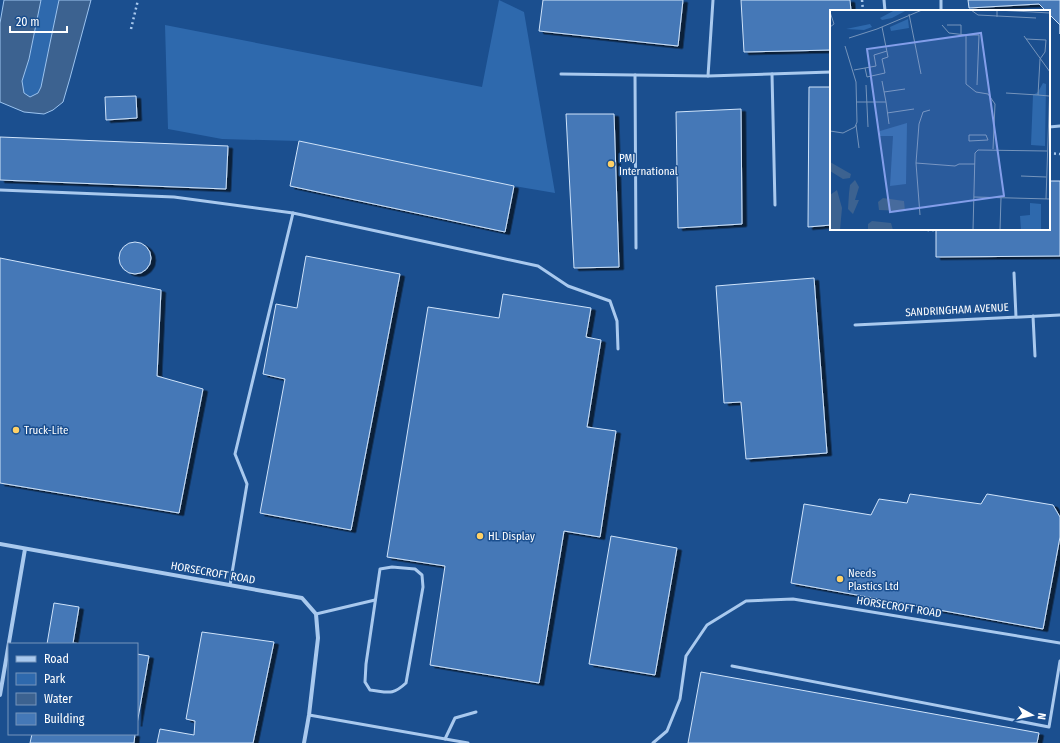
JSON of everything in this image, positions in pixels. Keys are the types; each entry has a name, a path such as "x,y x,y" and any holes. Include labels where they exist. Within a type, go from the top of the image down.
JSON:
{"street":[{"name":"HORSECROFT ROAD","path":"0,544 302,598 316,614"},
{"path":"9,643 25,549"},
{"path":"304,743 309,715 318,638 316,614"},
{"path":"0,695 8,648"}],"lane":[{"path":"708,76 713,0"},
{"path":"884,0 885,10"},
{"path":"941,0 942,10"},
{"path":"561,74 708,76 830,72"},
{"path":"772,74 775,205"},
{"path":"635,75 636,248"},
{"path":"1050,127 1060,126"},
{"path":"0,190 174,197 293,213 538,266 568,286 610,302 617,321 618,349"},
{"path":"230,585 247,484 235,454 293,213"},
{"path":"1014,273 1016,317"},
{"name":"SANDRINGHAM AVENUE","path":"855,324 1060,315"},
{"path":"1033,316 1035,356"},
{"path":"392,566 415,569 422,575 423,587 406,683 400,689 392,693 370,690 365,682 375,600 380,570 392,566"},
{"name":"HORSECROFT ROAD","path":"654,743 667,731 680,699 686,656 707,625 746,601 793,599 1060,643"},
{"path":"316,614 375,600"},
{"path":"732,666 1049,727 1060,661"},
{"path":"445,739 455,718 476,712"},
{"path":"309,715 468,743"}],"path":[{"path":"131,29 138,0"},
{"path":"1050,153 1060,154"}],"green space":[{"path":"41,0 59,0 41,87 38,93 30,97 24,93 22,81 29,59"},
{"path":"499,0 524,12 555,193 514,186 299,141 222,139 168,129 165,25 482,87"}],"water":[{"path":"4,0 41,0 29,59 22,81 24,93 30,97 38,93 41,87 59,0 91,0 63,102 53,110 44,114 24,112 0,102 0,23"}],"building":[{"path":"543,0 683,0 678,46 539,31"},
{"path":"741,0 850,0 851,10 830,10 830,50 744,52"},
{"path":"968,0 1060,0 1060,25 1050,15 1050,10 1045,10 1039,4 969,8"},
{"path":"809,87 830,87 830,225 808,227"},
{"path":"136,96 137,118 106,120 105,97"},
{"path":"741,109 742,224 678,228 676,112"},
{"path":"566,114 614,114 619,267 574,268"},
{"path":"0,137 228,146 226,189 0,180"},
{"path":"299,141 514,186 505,232 290,186"},
{"path":"1050,181 1060,181 1060,256 936,257 936,230 1050,230"},
{"path":"132,242 138,242 148,249 151,258 150,264 144,271 138,274 132,274 122,267 119,261 119,255 126,245"},
{"path":"306,256 400,274 351,530 260,513 285,379 263,374 276,304 297,308"},
{"path":"0,258 161,290 157,376 203,389 179,513 0,483"},
{"path":"814,278 827,453 746,459 741,402 724,403 716,286"},
{"path":"503,294 591,308 586,337 601,340 587,427 616,431 600,537 564,531 539,683 430,665 445,566 387,557 428,307 499,318"},
{"path":"910,494 981,504 987,494 1053,505 1060,517 1060,537 1043,629 791,583 804,504 871,515 879,499 907,503"},
{"path":"611,536 677,548 655,675 589,664"},
{"path":"54,603 79,607 73,643 47,643"},
{"path":"202,632 274,642 253,743 157,743 160,729 194,735 195,721 186,719"},
{"path":"138,654 149,656 138,718"},
{"path":"701,672 1039,733 1037,743 688,743"},
{"path":"32,735 135,735 134,743 30,743"}],"place":[{"name":"PMJ International","path":"611,164"},
{"name":"Truck-Lite","path":"16,430"},
{"name":"HL Display","path":"480,536"},
{"name":"Needs Plastics Ltd","path":"840,579"}]}
